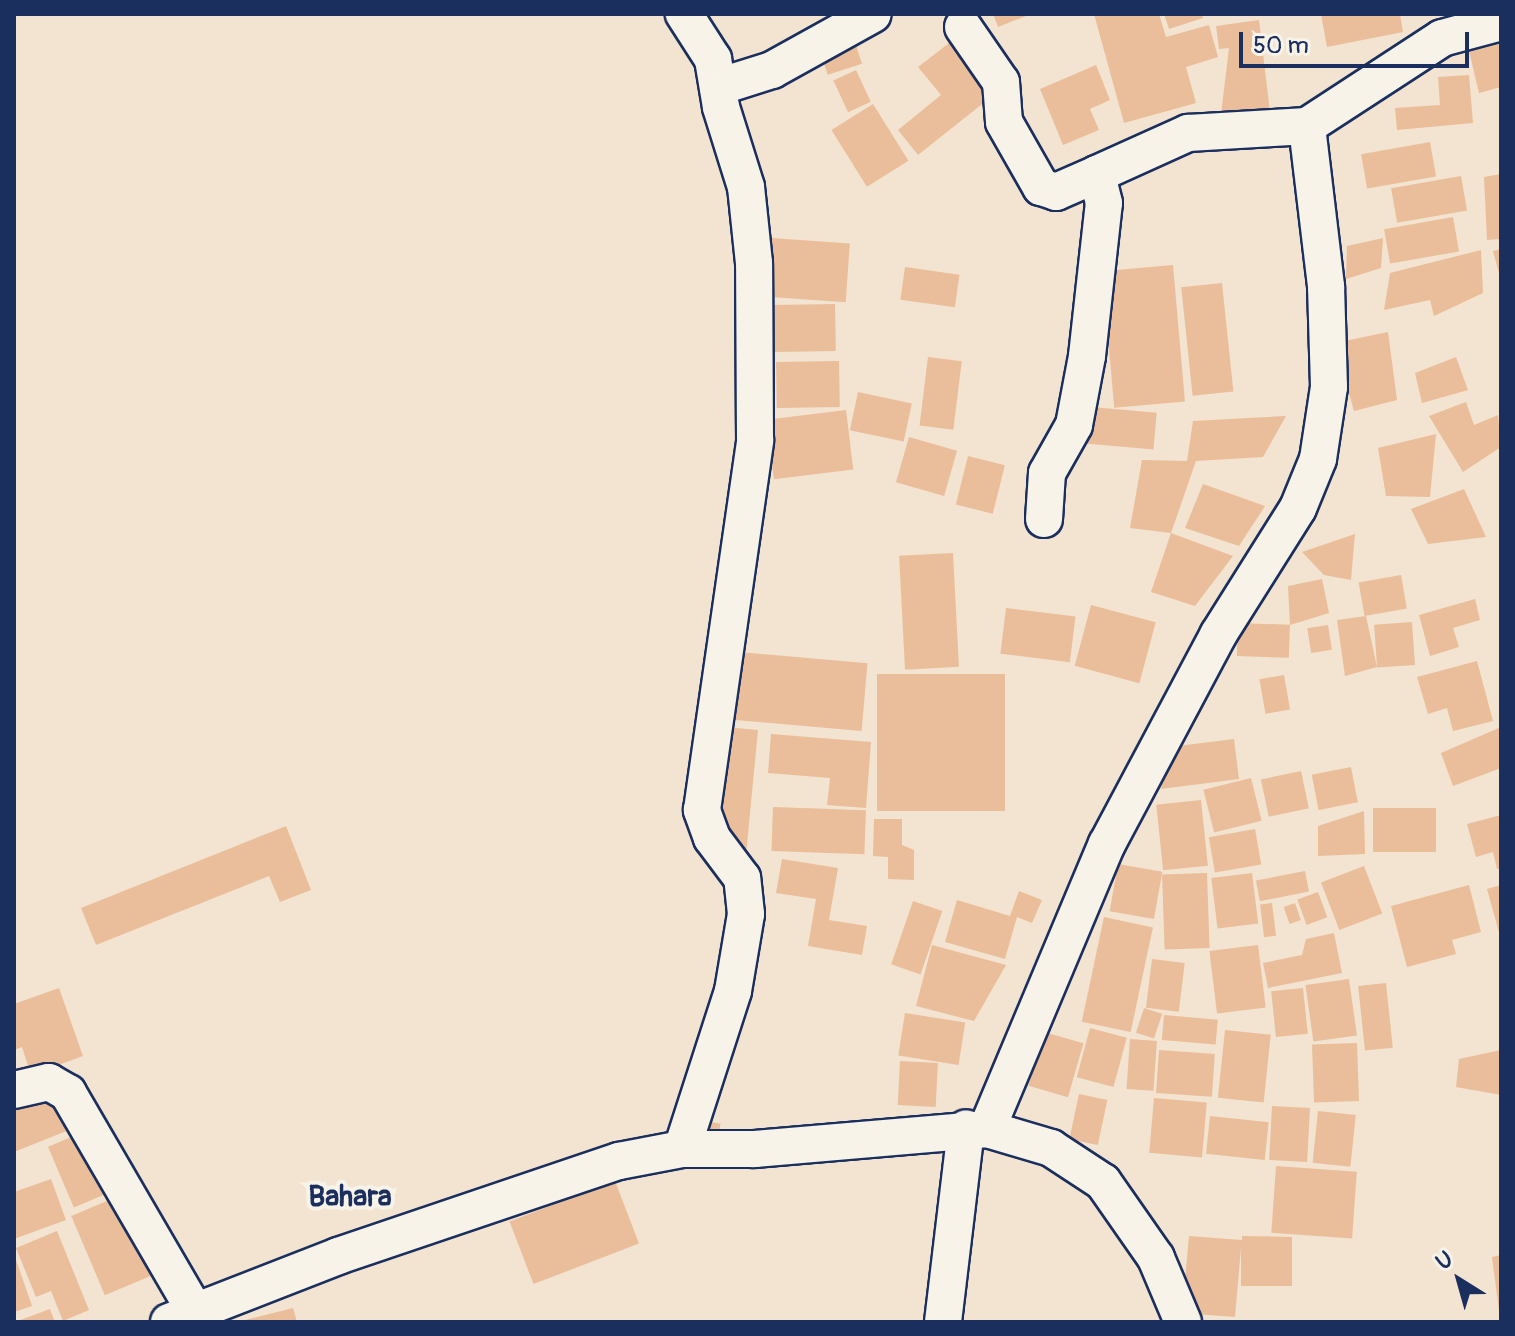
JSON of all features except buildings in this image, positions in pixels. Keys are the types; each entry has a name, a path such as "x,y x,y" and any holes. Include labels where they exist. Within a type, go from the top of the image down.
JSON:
{"street":[{"path":"682,1149 733,991 747,894 702,815 755,440 748,203 711,54 684,14"},
{"path":"718,87 772,70 873,14"},
{"path":"963,27 1001,82 1004,122 1041,187 1056,192 1188,133 1307,126 1442,38 1501,22"},
{"path":"943,1322 977,1129 1107,844 1179,704 1298,508 1318,459 1329,387 1326,286 1307,126"},
{"path":"1044,519 1047,473 1074,425 1087,356 1104,203 1097,174"},
{"path":"14,1090 49,1082 68,1093 182,1317 338,1256 605,1165 682,1149 755,1149 977,1129 1051,1148 1103,1182 1156,1258 1183,1322"}],"district":[{"name":"Bahara","path":"350,1197"}]}
